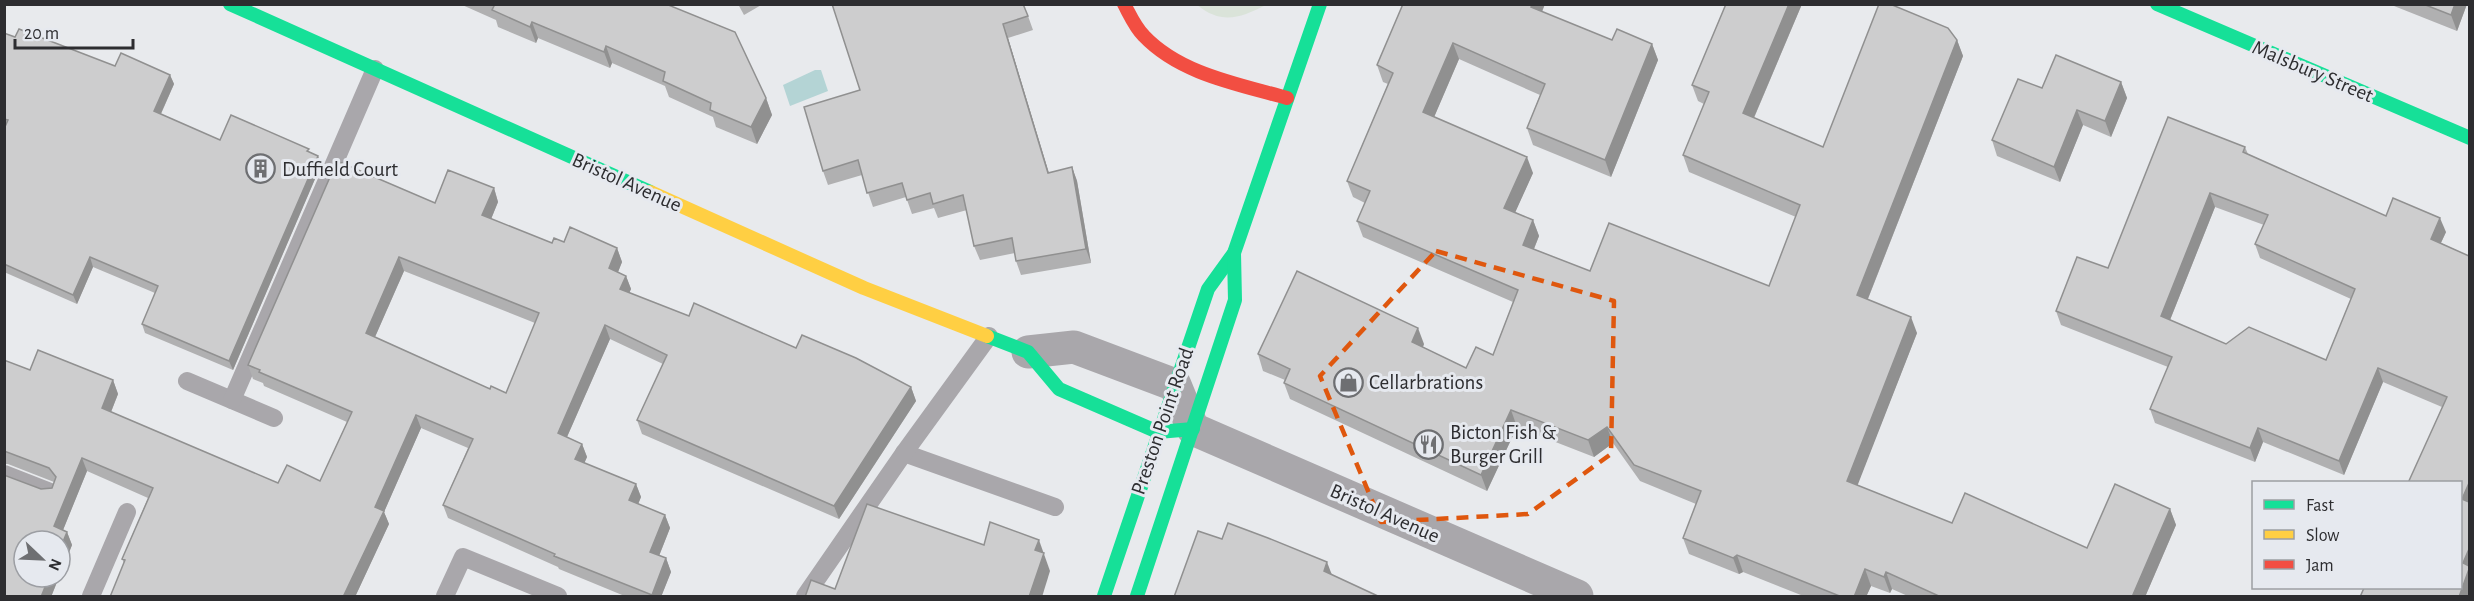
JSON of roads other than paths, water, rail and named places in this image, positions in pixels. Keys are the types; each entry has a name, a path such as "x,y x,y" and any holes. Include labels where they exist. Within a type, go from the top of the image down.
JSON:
{"street":[{"name":"Bristol Avenue","path":"230,4 864,288 1028,352 1059,389 1158,432 1193,429 1577,597"},
{"path":"1124,4 1143,34 1160,50 1184,64 1211,75 1287,98"},
{"name":"Preston Point Road","path":"1104,597 1208,289 1234,253 1320,4"},
{"name":"Malsbury Street","path":"2157,4 2469,138"},
{"name":"Preston Point Road","path":"1137,597 1235,300 1234,253"},
{"name":"Bristol Avenue","path":"1028,352 1074,347 1175,385"},
{"path":"1175,385 1193,429"}],"lane":[{"path":"268,21 276,4"},
{"path":"232,400 375,69"},
{"path":"805,597 904,453 989,336"},
{"path":"187,381 274,418"},
{"path":"904,453 1055,507"},
{"path":"4,474 50,492"},
{"path":"90,597 127,512"},
{"path":"445,597 463,557 558,597"}],"water":[{"path":"815,70 821,70 828,91 790,106 783,85"}],"place":[{"name":"Duffield Court","path":"261,169"},
{"name":"Cellarbrations","path":"1348,382"},
{"name":"Bicton Fish & Burger Grill","path":"1429,444"}]}
